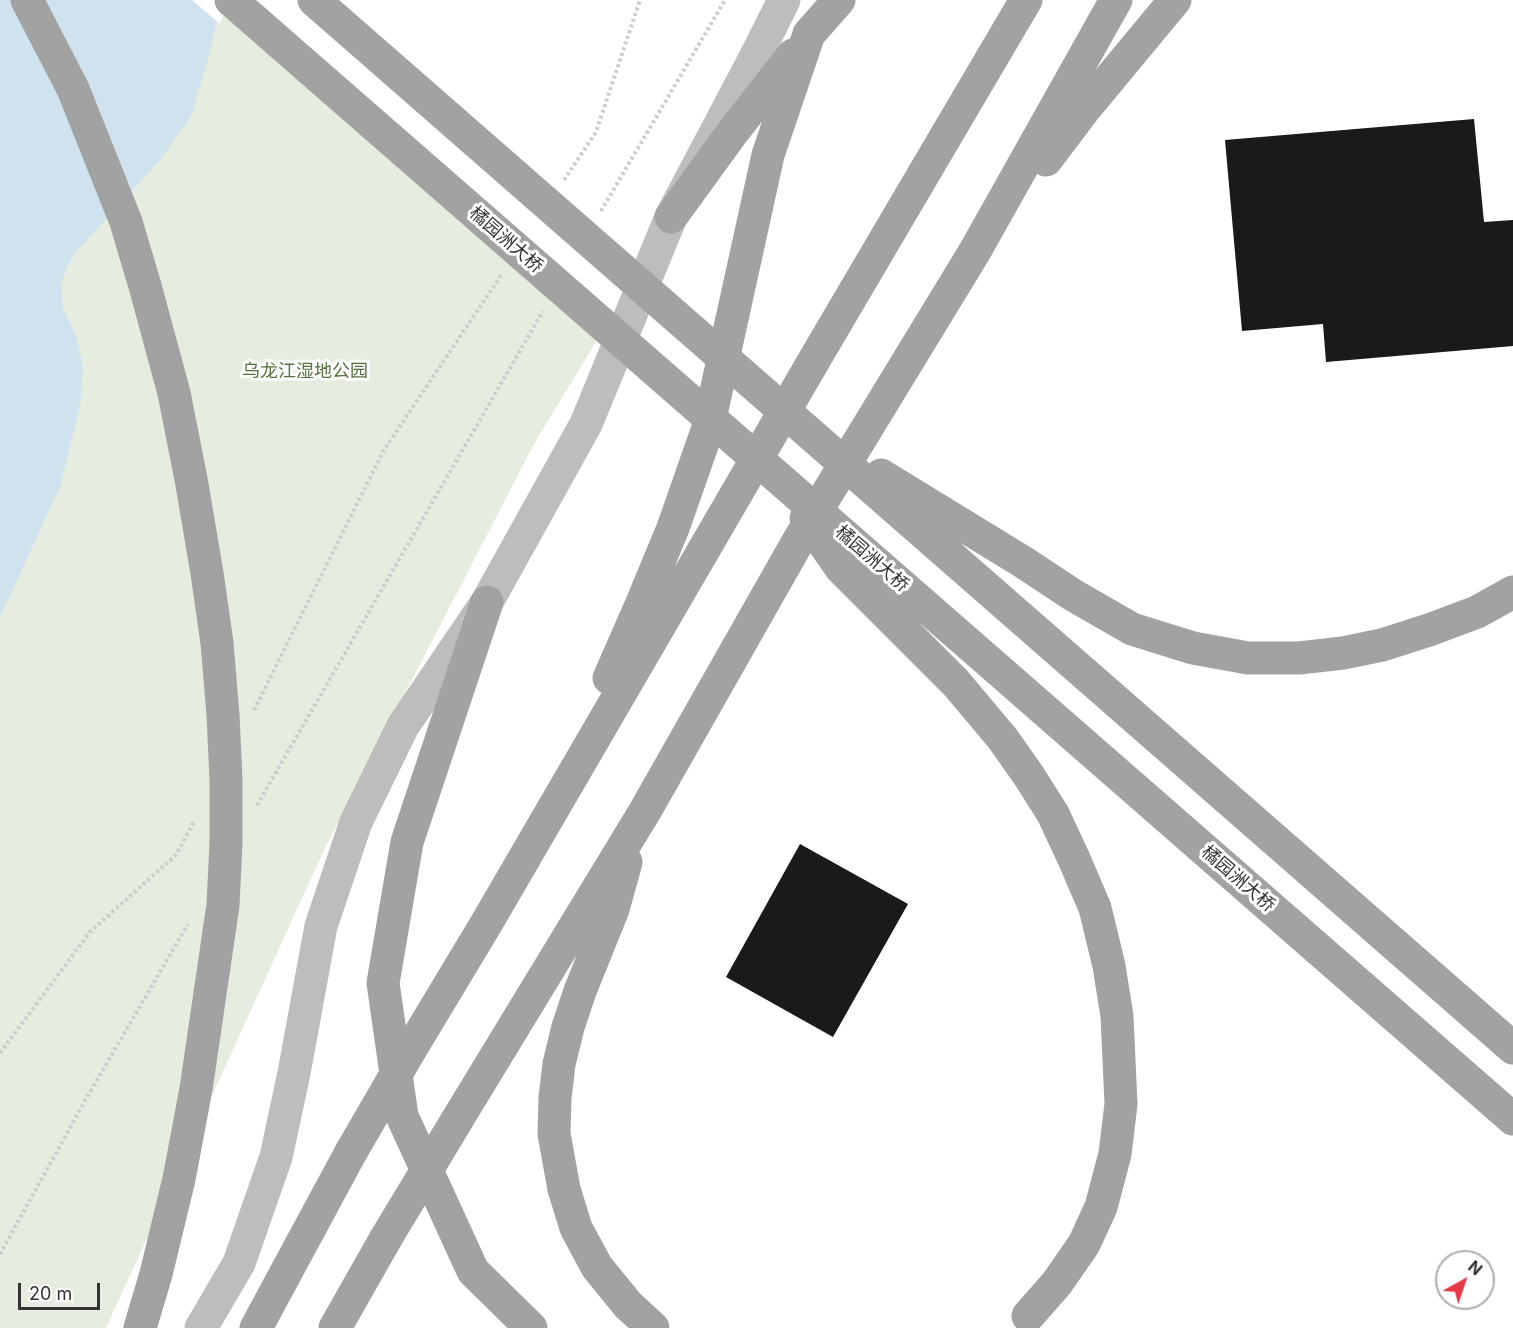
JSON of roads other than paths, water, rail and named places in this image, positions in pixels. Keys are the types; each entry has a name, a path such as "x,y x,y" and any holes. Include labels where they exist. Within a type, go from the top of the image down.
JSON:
{"highway":[{"path":"27,0 73,89 126,222 145,286 174,393 191,479 217,643 223,715 226,822 224,905 196,1089 179,1179 156,1274 140,1328"},
{"name":"橘园洲大桥","path":"231,0 1513,1119"},
{"path":"314,0 1513,1048"},
{"path":"671,217 732,133 838,0"},
{"path":"256,1328 351,1152 1026,0"},
{"path":"335,1328 386,1238 645,811 800,538 975,251 1116,0"},
{"path":"975,251 1083,111 1175,0"},
{"path":"486,924 599,699 673,528 708,428 768,155 809,34"},
{"path":"810,433 1132,629 1193,648 1248,658 1299,658 1343,653 1382,645 1429,630 1477,612 1513,591"},
{"path":"775,475 841,568 956,683 1003,739 1053,814 1095,908 1109,966 1117,1016 1121,1104 1114,1155 1101,1206 1084,1244 1057,1283 1020,1322"},
{"path":"487,602 407,842 384,982 402,1116 473,1271 502,1328"},
{"path":"645,811 629,853 614,909 579,991 568,1027 559,1064 554,1134 564,1189 576,1227 597,1267 628,1305 653,1328"},
{"path":"473,1271 531,1328"}],"main road":[{"path":"201,1328 239,1263 276,1157 321,926 356,822 403,726 487,602 586,424 671,217 784,0"}],"water":[{"path":"0,0 226,0 218,16 191,116 161,159 75,253 67,267 61,285 63,307 77,339 83,368 80,406 60,487 0,617"}],"park label":[{"name":"乌龙江湿地公园","path":"305,372"}]}
